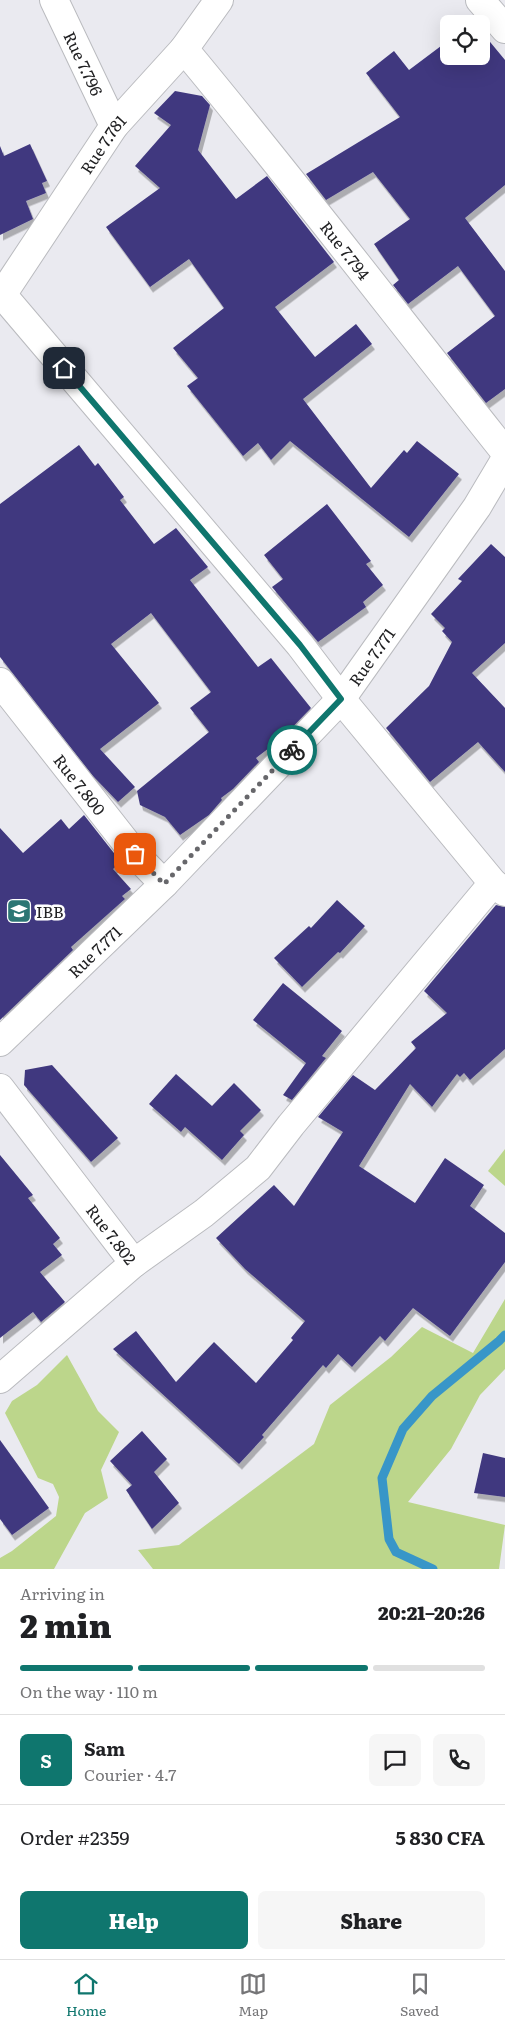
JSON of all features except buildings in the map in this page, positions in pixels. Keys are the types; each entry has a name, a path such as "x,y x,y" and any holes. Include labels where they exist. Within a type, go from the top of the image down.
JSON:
{"street":[{"name":"Rue 7.796","path":"54,0 114,126"},
{"name":"Rue 7.781","path":"1,295 114,126 184,49 219,0"},
{"path":"480,0 505,29"},
{"name":"Rue 7.794","path":"184,49 261,141 390,309 505,452"},
{"path":"1,295 294,638 341,699 499,888 290,1125 258,1168 204,1213 134,1263"},
{"name":"Rue 7.771","path":"0,1042 164,884 341,699 477,507 505,460"},
{"name":"Rue 7.800","path":"0,682 135,854 164,884"},
{"name":"Rue 7.802","path":"0,1088 134,1263 0,1380"}],"green space":[{"path":"505,1149 505,1186 488,1171"},
{"path":"505,1299 505,1369 480,1395 451,1449 408,1502 505,1525 499,1569 153,1569 138,1550 179,1545 314,1444 330,1405 391,1357 422,1327 473,1353"},
{"path":"67,1355 98,1411 119,1432 101,1470 108,1498 85,1513 54,1569 0,1569 0,1558 12,1551 56,1516 59,1497 53,1484 38,1478 5,1413 12,1401 37,1385"}],"waterway":[{"path":"433,1569 396,1552 389,1539 382,1478 403,1429 432,1396 505,1335"}],"way so far":[{"path":"135,854 164,884 292,750"}],"place":[{"name":"IBB","path":"19,911"}],"route":[{"path":"64,368 300,645 341,699 292,750"}]}
